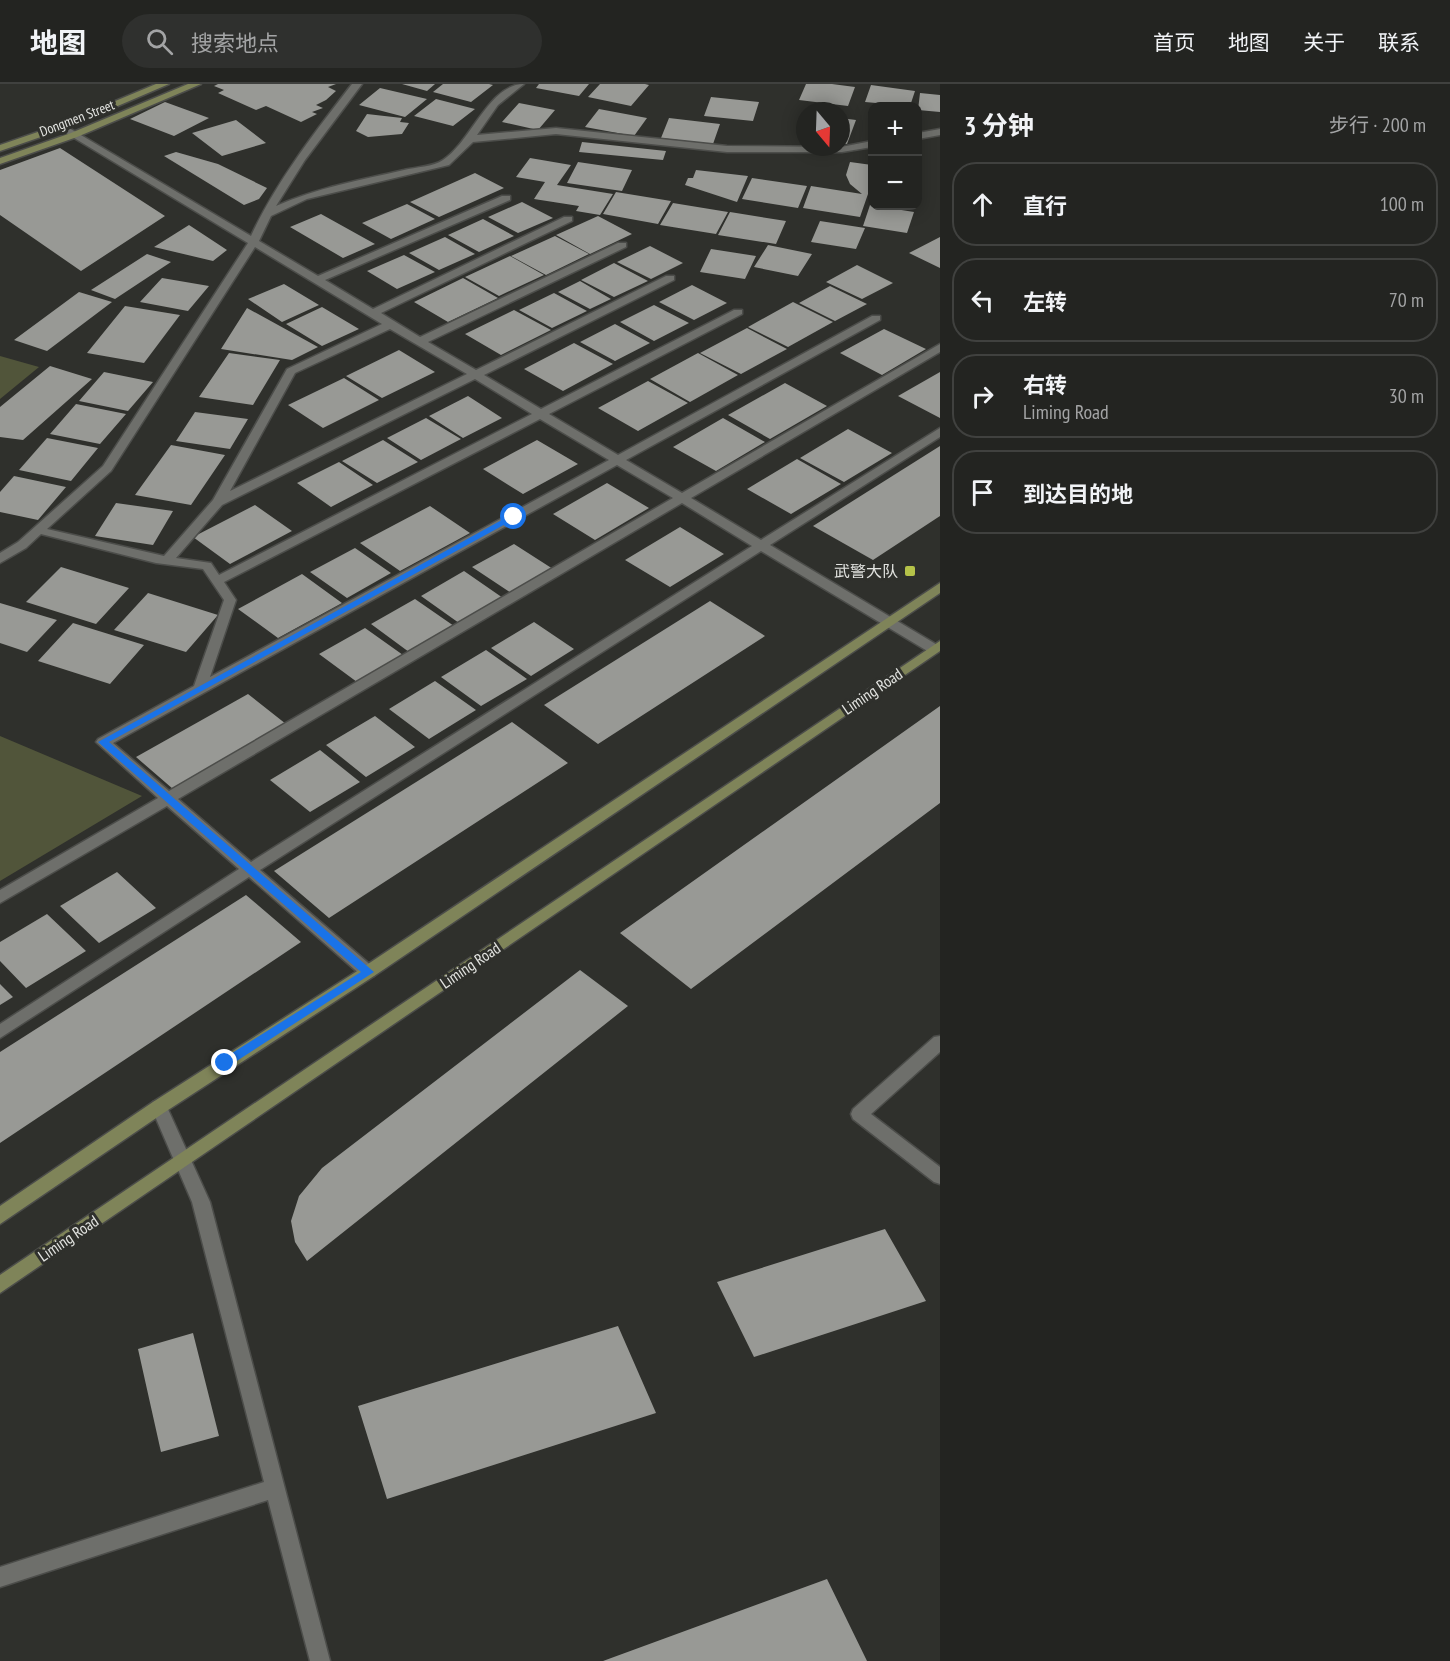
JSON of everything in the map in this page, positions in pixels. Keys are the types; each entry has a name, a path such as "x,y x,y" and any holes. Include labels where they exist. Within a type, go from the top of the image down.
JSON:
{"street":[{"path":"0,148 61,127 165,84"},
{"name":"Dongmen Street","path":"0,161 74,135 196,84"},
{"path":"0,558 22,545 107,468 254,242 265,215 324,126 357,84"},
{"path":"265,215 304,197 446,163 470,139 495,103 519,84"},
{"path":"61,127 889,622 937,647"},
{"path":"470,139 556,131 727,150 842,149 868,145"},
{"path":"922,135 940,132"},
{"path":"317,280 506,198"},
{"path":"373,313 568,219"},
{"path":"421,341 622,245"},
{"path":"218,502 670,278"},
{"path":"217,581 738,312"},
{"path":"368,972 103,742 876,318"},
{"path":"167,560 218,502 291,371 392,324"},
{"path":"0,897 940,347"},
{"path":"0,1032 249,870 940,432"},
{"path":"38,530 167,560 207,566 230,600 200,688"},
{"path":"0,1216 159,1107 368,972 940,587"},
{"name":"Liming Road","path":"0,1285 937,647"},
{"path":"940,1042 859,1114 940,1177"},
{"path":"159,1107 201,1202 320,1661"},
{"path":"0,1577 275,1488"}],"green space":[{"path":"0,356 39,367 0,399"},
{"path":"0,736 142,796 0,881"}],"building":[{"path":"218,84 336,84 328,87 336,91 316,105 323,108 312,112 317,114 301,122 266,106 256,110 218,93 224,90 214,86"},
{"path":"402,84 435,84 427,91"},
{"path":"443,84 493,85 471,102 433,92"},
{"path":"539,84 589,84 579,96 536,88"},
{"path":"600,84 649,85 631,106 588,97"},
{"path":"806,84 855,87 849,102 799,100"},
{"path":"871,85 915,91 911,102 865,102"},
{"path":"380,88 427,99 405,117 359,105"},
{"path":"920,93 940,95 940,112 922,110 922,102 919,102"},
{"path":"711,97 759,102 753,121 704,116"},
{"path":"436,99 475,109 453,126 414,116"},
{"path":"165,102 209,118 174,136 130,119"},
{"path":"519,103 555,110 538,130 502,122"},
{"path":"599,109 647,118 634,136 585,127"},
{"path":"367,114 402,118 400,122 409,123 402,134 368,137 356,131"},
{"path":"669,118 720,124 713,144 661,138"},
{"path":"850,119 856,120 850,136"},
{"path":"236,120 266,143 222,156 192,133"},
{"path":"582,142 666,151 663,160 579,152"},
{"path":"60,148 165,216 81,271 0,215 0,170"},
{"path":"176,152 218,164 267,188 259,199 244,205 164,156"},
{"path":"530,158 571,165 557,185 613,194 600,215 576,211 579,206 534,199 545,182 516,177"},
{"path":"578,162 632,170 622,191 567,183"},
{"path":"850,162 868,164 868,194 860,217 803,208 811,186 862,194 850,184 846,175"},
{"path":"696,170 748,176 737,202 685,185 688,178 693,178"},
{"path":"475,173 504,188 439,217 410,202"},
{"path":"752,178 807,186 798,208 742,199"},
{"path":"616,192 671,201 658,224 603,214"},
{"path":"522,202 553,218 518,233 488,217"},
{"path":"673,203 728,212 716,234 660,225"},
{"path":"407,204 435,219 391,239 362,223"},
{"path":"868,210 914,212 907,233 863,226"},
{"path":"730,212 786,221 776,244 718,235"},
{"path":"321,214 375,244 343,258 290,227"},
{"path":"598,216 632,234 590,254 556,235"},
{"path":"483,219 514,236 479,252 448,235"},
{"path":"820,221 865,228 856,249 811,242"},
{"path":"189,225 227,250 213,261 154,247"},
{"path":"555,236 589,254 546,275 511,256"},
{"path":"445,237 475,254 439,270 409,253"},
{"path":"940,237 940,268 909,253"},
{"path":"768,245 812,254 798,276 754,267"},
{"path":"650,246 683,263 651,279 617,262"},
{"path":"711,249 756,256 745,279 700,272"},
{"path":"147,254 171,262 115,299 91,290"},
{"path":"404,255 435,272 397,289 367,271"},
{"path":"510,256 544,275 499,296 465,277"},
{"path":"614,263 648,281 614,297 581,280"},
{"path":"857,265 893,283 862,299 826,282"},
{"path":"162,278 209,286 188,311 140,302"},
{"path":"463,278 498,298 448,322 414,302"},
{"path":"580,281 611,299 590,309 558,292"},
{"path":"284,284 319,305 282,322 248,299"},
{"path":"692,285 727,303 694,320 659,302"},
{"path":"830,286 867,304 835,321 799,303"},
{"path":"79,292 112,302 47,351 14,340"},
{"path":"554,293 587,311 552,328 519,310"},
{"path":"793,302 833,322 788,347 748,327"},
{"path":"654,305 689,323 654,341 620,322"},
{"path":"125,306 180,315 144,363 87,353"},
{"path":"322,307 359,329 322,346 286,324"},
{"path":"247,308 318,347 292,360 221,349"},
{"path":"514,310 551,330 501,355 465,334"},
{"path":"615,324 650,343 615,361 580,342"},
{"path":"747,328 787,349 741,374 700,353"},
{"path":"884,329 926,349 882,375 840,353"},
{"path":"574,343 613,364 563,391 524,369"},
{"path":"399,350 435,372 382,398 346,376"},
{"path":"229,353 280,360 253,405 199,397"},
{"path":"698,353 738,375 690,402 650,379"},
{"path":"50,366 92,379 23,440 0,437 0,407"},
{"path":"104,372 153,382 128,411 79,401"},
{"path":"940,372 940,418 898,396"},
{"path":"344,378 379,400 323,428 288,405"},
{"path":"648,381 688,403 638,431 598,408"},
{"path":"785,383 827,406 770,439 728,415"},
{"path":"468,396 502,418 463,438 429,416"},
{"path":"76,404 126,414 100,444 50,434"},
{"path":"195,412 248,419 230,449 176,441"},
{"path":"426,418 461,439 421,460 387,438"},
{"path":"723,418 765,442 716,471 673,447"},
{"path":"848,429 892,453 844,482 800,458"},
{"path":"47,438 98,448 71,481 19,470"},
{"path":"383,440 418,462 377,483 342,461"},
{"path":"537,440 578,464 523,494 483,469"},
{"path":"171,445 225,455 191,505 135,495"},
{"path":"940,446 940,516 873,560 813,526"},
{"path":"797,459 841,484 791,514 747,489"},
{"path":"339,462 373,485 331,507 297,483"},
{"path":"14,476 66,487 38,520 0,512 0,492"},
{"path":"607,483 649,508 595,540 553,514"},
{"path":"116,503 173,511 153,545 95,536"},
{"path":"255,505 292,531 230,564 193,537"},
{"path":"430,506 470,533 400,571 360,543"},
{"path":"680,527 724,554 670,587 625,560"},
{"path":"514,544 553,569 511,593 472,567"},
{"path":"355,548 391,573 347,598 310,572"},
{"path":"61,567 129,588 96,624 26,602"},
{"path":"464,571 503,598 459,623 421,596"},
{"path":"302,574 342,603 278,638 238,609"},
{"path":"148,593 218,615 186,652 114,630"},
{"path":"415,599 454,626 409,652 371,624"},
{"path":"710,601 765,636 598,744 544,705"},
{"path":"0,603 57,620 27,652 0,643"},
{"path":"534,622 574,649 531,676 491,648"},
{"path":"73,623 144,645 110,684 38,661"},
{"path":"365,628 403,655 357,682 319,654"},
{"path":"486,650 527,679 481,706 441,677"},
{"path":"435,681 476,710 429,739 389,709"},
{"path":"248,694 286,724 173,789 136,757"},
{"path":"940,706 940,803 691,989 620,933"},
{"path":"375,716 415,747 366,777 326,745"},
{"path":"512,722 568,763 329,918 274,871"},
{"path":"320,750 360,782 310,812 270,780"},
{"path":"117,872 156,908 99,943 60,906"},
{"path":"246,895 301,942 0,1143 0,1052"},
{"path":"47,914 86,951 26,988 0,961 0,942"},
{"path":"580,970 628,1006 307,1261 295,1242 291,1221 299,1196 322,1168"},
{"path":"0,984 13,997 0,1005"},
{"path":"885,1229 926,1301 754,1357 717,1282"},
{"path":"618,1326 656,1413 387,1499 358,1406"},
{"path":"193,1333 219,1436 161,1452 138,1349"},
{"path":"827,1579 867,1661 603,1661"}],"place":[{"name":"武警大队","path":"910,571"}],"route":[{"path":"225,1063 368,972 103,742 514,517"}]}
